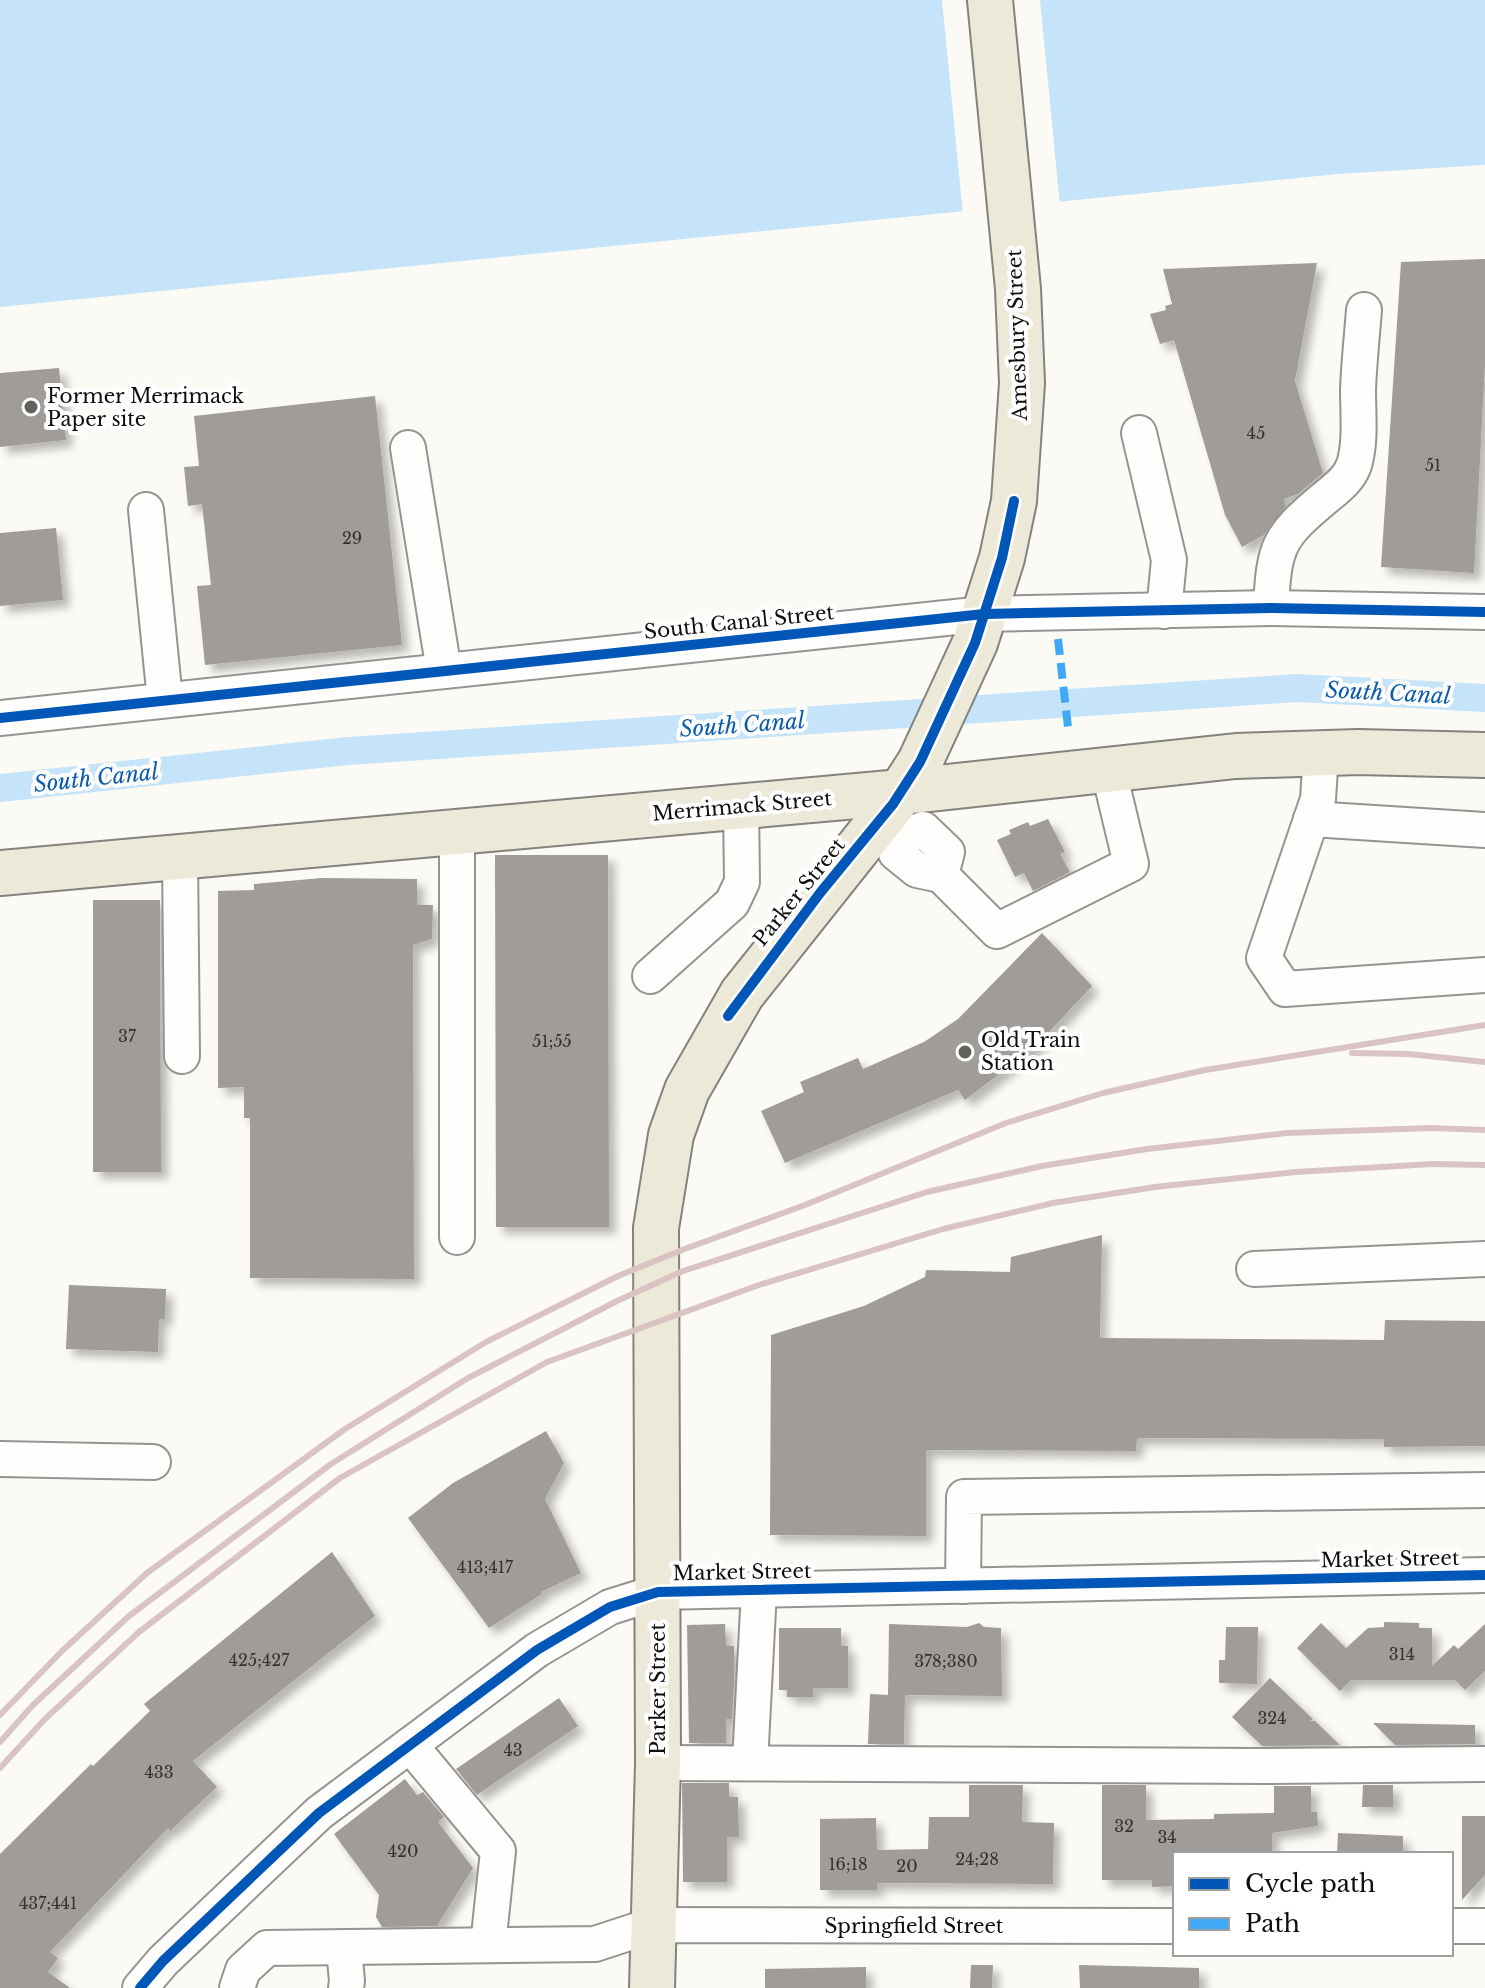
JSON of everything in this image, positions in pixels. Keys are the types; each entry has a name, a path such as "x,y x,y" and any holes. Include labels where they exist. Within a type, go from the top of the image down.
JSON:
{"main road":[{"name":"Amesbury Street","path":"900,803 980,628 1002,558 1014,501 1022,383 1018,289 990,0"},
{"name":"Merrimack Street","path":"0,873 741,806 900,803 1108,768 1236,756 1321,753 1485,755"},
{"name":"Parker Street","path":"652,1988 658,1763 656,1228 671,1135 687,1090 742,994 900,803"}],"street":[{"path":"1271,608 1276,554 1286,536 1300,518 1346,480 1353,467 1357,451 1364,310"},
{"path":"1139,433 1169,560 1164,611"},
{"path":"408,448 444,671"},
{"path":"146,510 165,700"},
{"name":"South Canal Street","path":"0,718 444,671 1164,611 1271,608 1485,612"},
{"path":"1321,753 1318,799 1264,958 1285,989 1485,975"},
{"path":"900,803 947,852 941,875 997,931 1131,864 1108,768"},
{"path":"650,976 732,903 742,882 741,806"},
{"path":"1311,819 1485,830"},
{"path":"457,832 457,1237"},
{"path":"180,857 182,1056"},
{"path":"1254,1269 1485,1259"},
{"path":"0,1459 153,1462"},
{"path":"963,1586 964,1497 1485,1490"},
{"name":"Market Street","path":"140,1988 163,1961 319,1813 537,1650 610,1607 658,1592 1485,1575"},
{"path":"750,1763 759,1590"},
{"path":"410,1745 498,1851 488,1945"},
{"path":"658,1763 1485,1764"},
{"name":"Springfield Street","path":"237,1988 243,1970 267,1948 595,1944 653,1925 1173,1926"},
{"path":"1453,1926 1485,1926"},
{"path":"344,1948 346,1988"}],"water":[{"path":"0,0 1485,0 1485,165 1338,174 0,307"}],"pier":[{"path":"942,0 1040,0 1060,206 963,215"}],"building":[{"path":"1485,259 1485,364 1474,573 1381,567 1401,262"},
{"path":"1317,263 1295,381 1323,473 1298,494 1284,499 1286,506 1264,535 1242,547 1225,515 1174,340 1160,344 1150,314 1166,310 1165,306 1172,304 1163,269"},
{"name":"Former Merrimack Paper site","path":"59,368 66,440 0,447 0,373"},
{"path":"375,396 402,645 205,665 197,586 211,585 202,504 188,506 184,467 199,466 194,416"},
{"path":"56,528 63,600 0,606 0,533"},
{"path":"1048,819 1065,852 1060,854 1070,872 1033,891 1024,873 1015,877 997,840 1011,834 1009,830 1028,822 1030,826"},
{"path":"495,855 608,855 609,1227 496,1227"},
{"path":"322,878 417,879 417,905 433,905 432,939 413,945 414,1279 250,1278 250,1118 244,1118 244,1087 218,1088 218,891 254,890 254,884"},
{"path":"93,900 160,900 161,1172 93,1172"},
{"name":"Old Train Station","path":"1042,933 1092,986 1036,1046 965,1100 958,1090 785,1163 761,1111 804,1092 800,1082 858,1058 863,1069 924,1042 958,1019"},
{"path":"1102,1235 1100,1338 1384,1340 1385,1320 1485,1321 1485,1446 1384,1447 1384,1439 1137,1438 1136,1451 926,1450 926,1536 770,1535 771,1335 864,1306 925,1277 926,1270 1010,1272 1011,1257"},
{"path":"69,1285 166,1289 165,1319 159,1319 158,1352 66,1349"},
{"path":"546,1431 564,1463 545,1499 581,1573 541,1592 489,1628 408,1518 453,1483"},
{"path":"332,1552 375,1616 193,1761 217,1787 170,1831 168,1828 50,1952 58,1958 48,1972 70,1988 0,1988 0,1854 150,1711 144,1704"},
{"path":"1384,1622 1419,1623 1419,1628 1432,1628 1432,1666 1454,1645 1458,1649 1485,1624 1485,1671 1465,1690 1455,1680 1351,1680 1340,1691 1297,1648 1321,1623 1346,1648 1368,1628 1384,1627"},
{"path":"979,1623 984,1627 1001,1628 1002,1696 905,1695 904,1744 868,1744 870,1694 888,1695 889,1624 967,1627"},
{"path":"725,1624 726,1646 734,1646 732,1719 726,1719 726,1743 689,1743 687,1625"},
{"path":"1226,1627 1258,1627 1257,1684 1219,1683 1219,1660 1225,1660"},
{"path":"779,1628 841,1628 841,1646 848,1646 848,1688 813,1688 813,1697 787,1697 787,1690 779,1690"},
{"path":"1270,1678 1313,1719 1310,1721 1315,1721 1340,1745 1262,1746 1232,1717"},
{"path":"559,1698 578,1726 477,1795 456,1769"},
{"path":"1373,1723 1475,1725 1475,1744 1395,1745"},
{"path":"405,1779 417,1795 423,1792 444,1817 438,1822 473,1868 437,1926 382,1927 376,1917 379,1895 334,1834"},
{"path":"682,1783 729,1783 729,1797 738,1797 739,1837 727,1837 727,1882 683,1882"},
{"path":"969,1785 1023,1785 1022,1822 1054,1823 1053,1884 877,1883 877,1890 820,1890 820,1819 876,1818 877,1850 928,1849 929,1817 969,1817"},
{"path":"1102,1785 1146,1785 1146,1820 1214,1819 1214,1814 1274,1813 1274,1786 1311,1786 1311,1812 1317,1812 1318,1826 1272,1833 1272,1852 1173,1852 1173,1886 1152,1887 1152,1880 1102,1880"},
{"path":"1363,1785 1393,1785 1393,1807 1362,1807"},
{"path":"1462,1816 1485,1816 1485,1875 1462,1900"},
{"path":"1338,1833 1403,1836 1403,1852 1337,1852"},
{"path":"971,1965 993,1965 992,1988 970,1988"},
{"path":"1079,1965 1199,1968 1199,1988 1080,1988"},
{"path":"866,1967 866,1988 765,1988 765,1969"}],"waterway":[{"name":"South Canal","path":"0,788 348,751 1297,688 1485,698"}],"railway":[{"path":"0,1715 62,1651 147,1573 345,1429 486,1342 618,1276 805,1205 1006,1123 1103,1093 1205,1070 1485,1025"},
{"path":"1352,1053 1409,1054 1485,1062"},
{"path":"0,1742 33,1705 129,1616 331,1464 468,1378 617,1301 683,1271 927,1192 1042,1166 1147,1149 1287,1133 1430,1128 1485,1130"},
{"path":"0,1768 45,1719 139,1632 340,1478 547,1362 759,1285 943,1229 1053,1203 1155,1187 1296,1172 1432,1164 1485,1165"}],"marked path":[{"path":"1058,639 1068,727"}],"cycle path":[{"path":"728,1016 820,893 893,804 920,762 975,643 1002,558 1014,501"},
{"path":"0,718 984,614 1271,608 1485,612"},
{"path":"140,1988 163,1961 319,1813 537,1650 610,1607 658,1592 1485,1575"}],"place":[{"name":"Former Merrimack Paper site","path":"31,407"},
{"name":"Old Train Station","path":"965,1052"}]}
